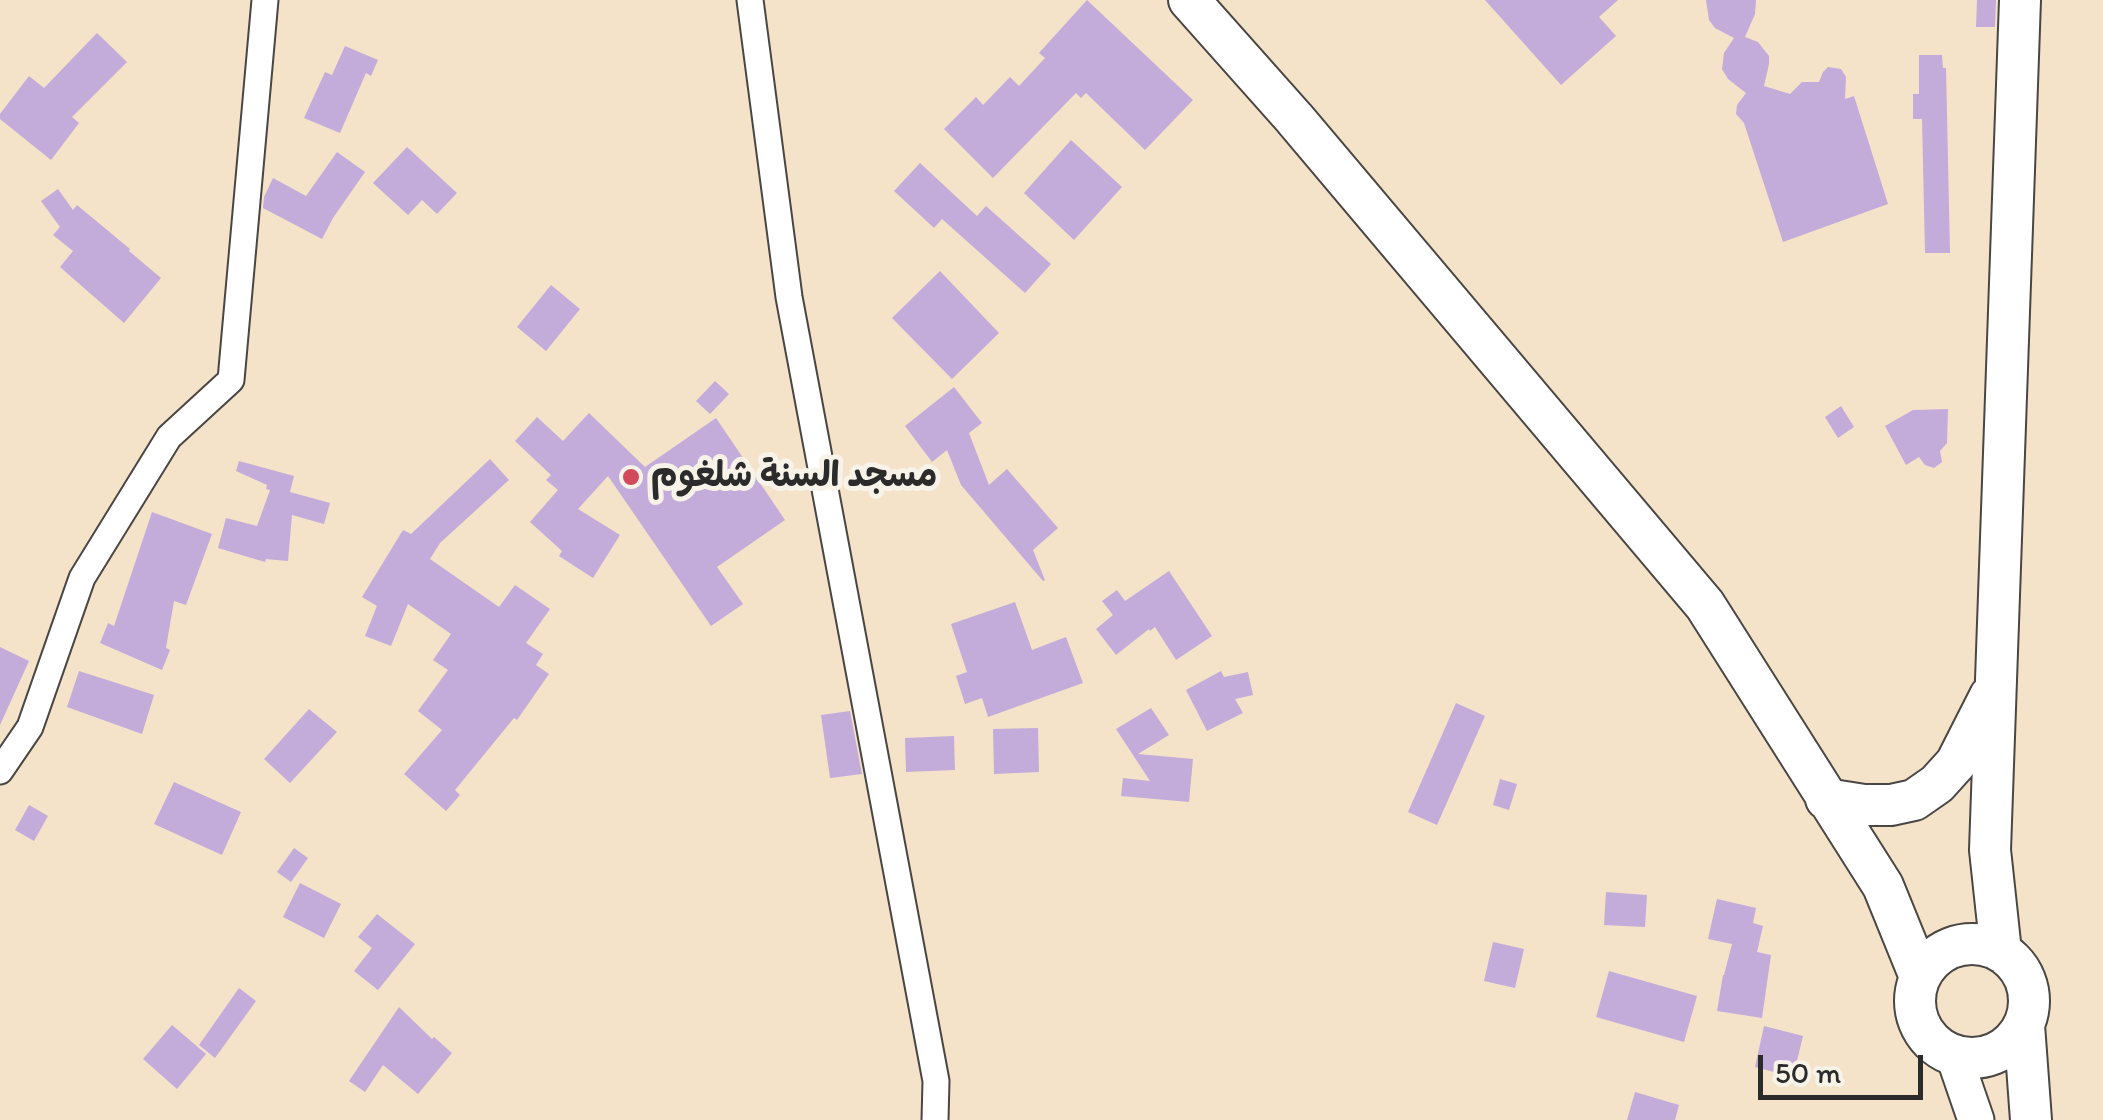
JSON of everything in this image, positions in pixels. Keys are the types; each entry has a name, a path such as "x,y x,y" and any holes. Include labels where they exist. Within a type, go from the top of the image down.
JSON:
{"main road":[{"path":"1189,0 1294,118 1705,605 1883,886 1945,953"},
{"path":"2001,952 1990,850 2020,0"},
{"path":"1826,799 1864,805 1914,800 1937,784 1956,763 1996,684"},
{"path":"1990,850 1974,895 1914,1004 1922,1030 1931,1042 1961,1057 2028,1120"},
{"path":"1945,953 1976,944 2001,952 2012,961 2026,984 2028,1012 2016,1037 1994,1054 1961,1057"},
{"path":"2024,1025 2028,1120"},
{"path":"1961,1057 1976,1120"}],"street":[{"path":"0,771 30,727 82,578 169,437 231,380 265,0"},
{"path":"750,0 788,298 936,1081 935,1120"}],"building":[{"path":"1087,0 1193,100 1145,150 1086,93 1081,98 1076,93 993,178 944,129 976,97 983,105 1010,77 1019,86 1045,58 1039,53"},
{"path":"1485,0 1618,0 1599,17 1616,36 1561,85"},
{"path":"1706,0 1756,0 1755,14 1745,37 1758,42 1769,56 1764,86 1790,94 1802,82 1819,82 1828,67 1841,69 1846,77 1845,99 1854,96 1888,204 1783,242 1744,123 1736,114 1746,93 1722,69 1724,53 1734,38 1709,20"},
{"path":"1977,0 1996,0 1995,27 1976,27"},
{"path":"97,33 127,62 72,117 79,123 51,160 0,119 0,114 29,76 44,88"},
{"path":"345,46 378,60 371,76 366,73 340,133 304,118 325,72 332,75"},
{"path":"1919,55 1942,55 1946,68 1950,253 1925,253 1922,119 1913,119 1913,94 1919,94"},
{"path":"1071,140 1122,187 1074,240 1024,193"},
{"path":"407,147 457,193 437,214 422,200 408,215 373,183"},
{"path":"337,152 365,172 322,239 263,208 273,178 306,196"},
{"path":"920,163 977,216 986,206 1051,264 1025,293 942,219 934,228 894,191"},
{"path":"58,189 73,210 77,205 161,278 124,323 60,267 73,251 53,235 60,227 41,201"},
{"path":"940,271 999,333 952,379 892,318"},
{"path":"551,285 580,309 546,351 517,327"},
{"path":"715,381 729,394 710,414 696,401"},
{"path":"954,387 982,423 969,433 989,485 1007,469 1058,528 1033,550 1043,581 961,485 947,450 932,462 905,426"},
{"path":"1841,406 1854,427 1838,438 1825,417"},
{"path":"1948,409 1947,443 1940,451 1942,462 1934,468 1919,457 1906,465 1885,426 1913,410"},
{"path":"589,413 645,467 716,418 785,520 717,567 743,604 711,626 608,476 578,509 620,535 593,578 559,556 562,551 530,522 558,490 546,480 551,475 515,441 537,417 563,441"},
{"path":"490,459 509,480 440,543 430,559 499,607 515,585 550,609 526,643 543,654 536,665 549,674 517,720 514,718 455,790 460,795 446,811 404,774 442,730 418,711 448,670 433,660 451,634 408,604 391,646 365,636 377,606 362,597 403,530 411,534"},
{"path":"239,461 294,476 290,492 330,503 324,524 292,515 288,561 265,562 218,548 226,518 257,526 270,490 236,471"},
{"path":"152,512 212,534 186,605 174,601 166,648 170,650 162,670 100,643 108,623 114,626"},
{"path":"1169,571 1212,636 1176,660 1155,627 1116,655 1096,629 1113,615 1102,601 1117,590 1125,601"},
{"path":"1015,602 1032,650 1066,637 1083,683 988,717 982,698 965,704 956,676 967,672 951,624"},
{"path":"0,647 29,661 0,725"},
{"path":"79,671 154,695 142,734 67,707"},
{"path":"1221,671 1224,677 1248,672 1253,695 1235,699 1243,713 1207,731 1186,690"},
{"path":"1456,703 1485,716 1437,825 1408,812"},
{"path":"1151,708 1169,735 1138,754 1193,759 1189,802 1121,796 1123,778 1150,781 1116,729"},
{"path":"309,709 337,732 290,783 264,759"},
{"path":"850,711 862,774 830,778 821,715"},
{"path":"1038,728 1039,772 994,774 993,729"},
{"path":"954,736 955,770 906,772 905,738"},
{"path":"1500,779 1517,784 1509,810 1493,805"},
{"path":"174,782 241,812 222,855 154,824"},
{"path":"29,805 48,816 34,841 15,830"},
{"path":"294,848 308,858 291,882 277,872"},
{"path":"300,883 341,904 324,938 283,917"},
{"path":"1606,892 1647,895 1645,927 1604,925"},
{"path":"1717,899 1756,908 1753,923 1763,926 1757,952 1771,955 1762,1018 1717,1011 1732,944 1708,939"},
{"path":"377,914 415,944 378,990 354,971 372,948 358,937"},
{"path":"1493,942 1524,949 1515,988 1484,981"},
{"path":"1609,971 1697,996 1684,1042 1596,1017"},
{"path":"239,988 256,1001 215,1058 199,1045"},
{"path":"399,1007 452,1053 418,1094 383,1065 365,1092 349,1081"},
{"path":"172,1025 206,1054 177,1089 143,1059"},
{"path":"1764,1026 1803,1036 1793,1077 1755,1067"},
{"path":"1635,1092 1679,1105 1675,1120 1627,1120"}],"place":[{"name":"مسجد السنة شلغوم","path":"631,477"}]}
